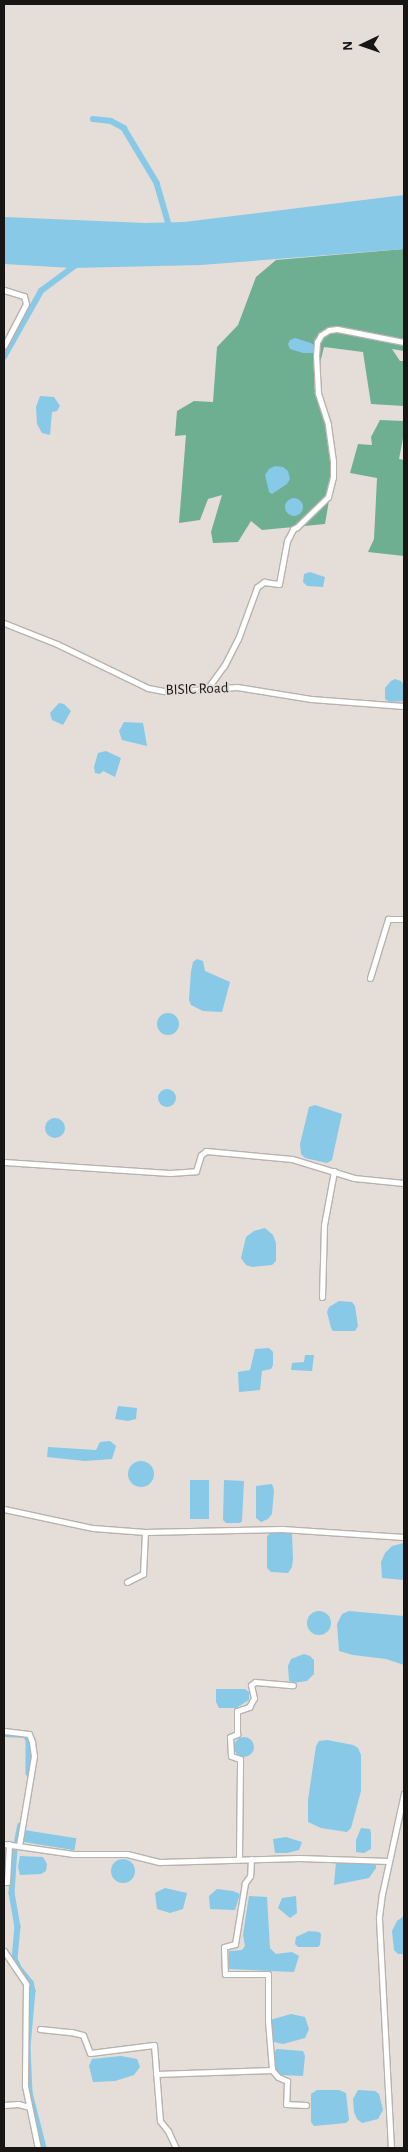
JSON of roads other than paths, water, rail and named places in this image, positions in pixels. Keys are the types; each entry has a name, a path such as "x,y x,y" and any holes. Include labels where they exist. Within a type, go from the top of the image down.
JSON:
{"street":[{"path":"4,290 24,296 26,304 4,346"},
{"path":"207,689 224,666 238,638 257,587 264,582 279,584 286,541 293,529 298,527 328,497 334,477 328,424 318,393 316,356 317,342 320,335 329,330 337,329 404,342"},
{"name":"BISIC Road","path":"4,623 57,644 148,688 168,692 237,687 311,699 404,706"},
{"path":"370,978 388,919 404,918"},
{"path":"4,1162 170,1173 196,1171 201,1155 206,1151 292,1159 367,1180 404,1183"},
{"path":"322,1296 324,1225 334,1171"},
{"path":"4,1509 93,1528 144,1532 282,1529 404,1536"},
{"path":"127,1582 143,1574 144,1532"},
{"path":"239,1859 240,1759 231,1756 230,1737 237,1734 237,1710 249,1707 254,1698 251,1685 255,1682 294,1685"},
{"path":"4,1732 30,1734 34,1756 19,1846"},
{"path":"392,2148 379,1917 404,1793"},
{"path":"4,1882 7,1882 6,1844 73,1854 127,1854 160,1862 299,1858 389,1861"},
{"path":"251,1859 250,1876 243,1893 235,1944 224,1947 225,1974 268,1974 268,2021 272,2070 278,2077 287,2081 286,2104 306,2105"},
{"path":"4,1951 26,1984 25,2086 38,2148"},
{"path":"40,2029 83,2035 90,2053 154,2046 160,2121 168,2131 176,2148"},
{"path":"156,2074 272,2070"},
{"path":"4,2105 18,2104 29,2108"}],"water":[{"path":"404,195 404,249 201,265 72,268 4,264 4,217 145,223 184,222"},
{"path":"295,338 315,346 314,353 303,353 290,349 288,344 290,340"},
{"path":"40,396 54,397 60,406 57,411 52,412 50,435 42,433 37,424 36,407"},
{"path":"275,466 283,467 288,471 290,479 287,484 272,494 269,492 265,475 269,469"},
{"path":"294,498 302,503 303,507 298,515 294,516 286,511 285,507 290,499"},
{"path":"310,572 325,577 323,587 307,586 303,582 304,574"},
{"path":"395,679 401,681 404,685 404,701 390,702 385,699 385,688"},
{"path":"59,703 64,704 71,711 63,725 52,720 50,713"},
{"path":"124,722 143,723 147,746 122,740 119,731"},
{"path":"106,751 121,758 115,777 103,771 100,774 95,773 94,767 98,753"},
{"path":"197,959 203,961 205,971 230,982 222,1012 203,1011 191,1005 189,1000 191,971 193,962"},
{"path":"168,1013 176,1016 179,1024 176,1032 168,1035 160,1032 157,1024 160,1016"},
{"path":"167,1089 173,1092 176,1098 173,1104 167,1107 161,1104 158,1098 161,1092"},
{"path":"315,1105 342,1114 332,1160 327,1163 305,1158 301,1154 300,1144 309,1107"},
{"path":"55,1118 62,1121 65,1128 62,1135 55,1138 48,1135 45,1128 48,1121"},
{"path":"265,1228 273,1235 276,1243 276,1261 272,1265 252,1267 246,1265 241,1258 246,1237 254,1231"},
{"path":"339,1301 352,1302 355,1306 358,1326 355,1331 333,1331 331,1328 327,1312 329,1307"},
{"path":"269,1348 273,1352 273,1365 271,1369 262,1371 260,1390 239,1392 238,1372 250,1370 255,1349"},
{"path":"305,1355 314,1355 312,1371 291,1370 292,1363 304,1362"},
{"path":"118,1406 137,1408 136,1419 128,1421 115,1419"},
{"path":"110,1441 116,1446 112,1459 85,1461 47,1457 48,1447 96,1450 100,1442"},
{"path":"141,1461 150,1465 154,1474 150,1483 141,1487 132,1483 128,1474 132,1465"},
{"path":"190,1480 209,1480 209,1519 190,1519"},
{"path":"224,1480 244,1481 242,1521 240,1523 226,1523 223,1520"},
{"path":"272,1484 274,1490 272,1514 268,1519 261,1522 256,1518 256,1486"},
{"path":"273,1531 292,1534 293,1559 292,1567 288,1573 271,1572 267,1568 267,1536"},
{"path":"404,1543 404,1580 382,1578 381,1562 385,1553 392,1546"},
{"path":"319,1611 328,1614 331,1623 328,1632 319,1635 310,1632 307,1623 310,1614"},
{"path":"349,1611 404,1616 404,1665 386,1659 353,1655 339,1651 337,1624 342,1614"},
{"path":"304,1654 314,1660 314,1674 307,1681 293,1683 289,1681 288,1666 291,1659"},
{"path":"216,1689 245,1689 249,1692 249,1700 236,1708 219,1708 216,1702"},
{"path":"244,1737 251,1740 254,1747 251,1754 244,1757 237,1754 234,1747 237,1740"},
{"path":"327,1740 353,1745 358,1748 361,1755 361,1791 351,1828 347,1832 321,1828 308,1822 308,1800 316,1746 319,1741"},
{"path":"361,1828 370,1829 371,1833 371,1849 364,1853 356,1852 356,1840"},
{"path":"24,1830 76,1838 74,1850 22,1842"},
{"path":"286,1837 302,1842 299,1850 275,1853 273,1839"},
{"path":"20,1856 43,1857 47,1864 46,1871 41,1874 20,1875 18,1867"},
{"path":"123,1859 128,1860 134,1866 134,1876 128,1882 123,1883 118,1882 112,1876 111,1871 112,1866 118,1860"},
{"path":"336,1862 371,1863 376,1865 376,1868 369,1878 334,1885"},
{"path":"165,1888 187,1893 183,1909 170,1913 157,1909 155,1893"},
{"path":"217,1889 240,1894 235,1910 210,1909 209,1896"},
{"path":"249,1896 267,1897 270,1948 276,1954 292,1952 299,1956 294,1972 229,1969 229,1951 242,1950 245,1946 243,1935"},
{"path":"296,1896 297,1913 290,1918 278,1908 282,1898"},
{"path":"404,1916 404,1954 398,1954 394,1950 392,1931 397,1921"},
{"path":"309,1931 321,1934 320,1945 318,1947 298,1947 295,1944 296,1937"},
{"path":"291,2014 305,2017 309,2029 305,2038 283,2044 274,2042 270,2020"},
{"path":"277,2049 303,2051 305,2056 303,2076 279,2075 274,2071 273,2054"},
{"path":"121,2056 137,2059 140,2067 134,2075 115,2081 93,2082 89,2066 92,2059"},
{"path":"317,2090 339,2090 346,2093 349,2120 346,2123 314,2126 311,2122 311,2094"},
{"path":"358,2090 375,2091 379,2094 383,2110 378,2119 362,2123 357,2119 354,2112 353,2099"}],"waterway":[{"path":"93,119 111,121 124,128 157,183 170,228"},
{"path":"4,357 41,291 76,265"},
{"path":"4,1734 25,1735 29,1739 29,1773"},
{"path":"17,1842 20,1826"},
{"path":"15,1849 12,1893 18,1926 15,1959 19,1968 31,1983 33,1991 28,2047 30,2093 44,2148"}]}
